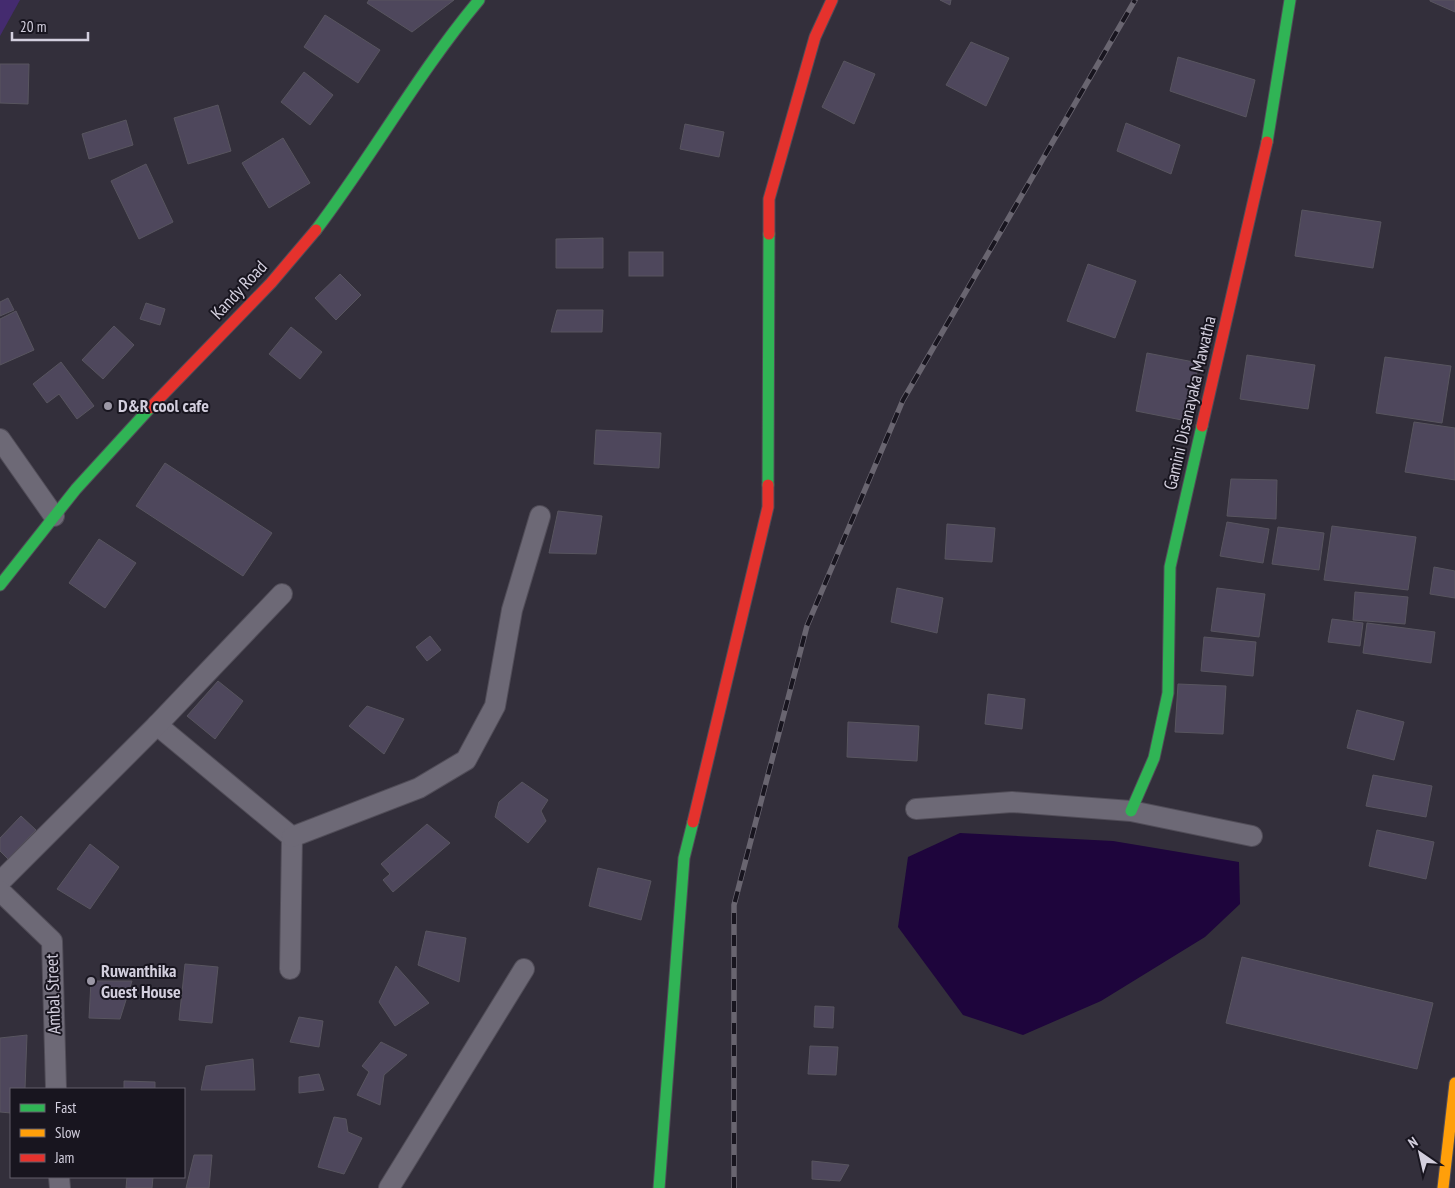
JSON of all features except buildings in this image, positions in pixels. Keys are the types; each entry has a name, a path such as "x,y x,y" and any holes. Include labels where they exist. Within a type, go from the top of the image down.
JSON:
{"main road":[{"name":"Kandy Road","path":"0,585 54,516 127,432 268,287 306,242 337,202 431,61 479,0"},
{"path":"659,1188 684,858 768,507 769,199 816,37 832,0"},
{"name":"Gamini Disanayaka Mawatha","path":"1131,811 1154,758 1168,692 1170,567 1265,151 1290,0"},
{"path":"1443,1188 1455,1083"}],"street":[{"path":"0,439 54,516"},
{"path":"292,837 419,788 466,760 495,706 512,610 540,516"},
{"path":"0,882 157,725 282,594"},
{"path":"157,725 292,837"},
{"path":"916,809 1012,802 1131,811 1252,836"},
{"path":"290,969 292,837"},
{"name":"Ambal Street","path":"0,891 52,941 56,1088"},
{"path":"392,1187 524,969"}],"shaded area":[{"path":"0,0 20,0 0,36"},
{"path":"960,833 1113,841 1239,862 1240,904 1205,937 1101,1001 1023,1035 963,1015 898,927 908,857"}],"railway":[{"path":"734,1188 734,905 807,626 903,400 1135,0"}],"traffic: fast":[{"path":"316,230 436,56 479,0"},
{"path":"1267,142 1290,0"},
{"path":"768,485 769,234"},
{"path":"0,585 76,489 150,408"},
{"path":"1131,811 1154,758 1168,693 1170,567 1202,426"},
{"path":"659,1188 684,858 693,822"}],"traffic: slow":[{"path":"1443,1188 1455,1083"}],"traffic: jam":[{"path":"769,234 769,199 815,37 832,0"},
{"path":"1202,426 1267,142"},
{"path":"150,408 271,283 316,230"},
{"path":"693,822 768,507 768,485"}],"place":[{"name":"D&R cool cafe","path":"108,406"},
{"name":"Ruwanthika Guest House","path":"91,981"}]}
